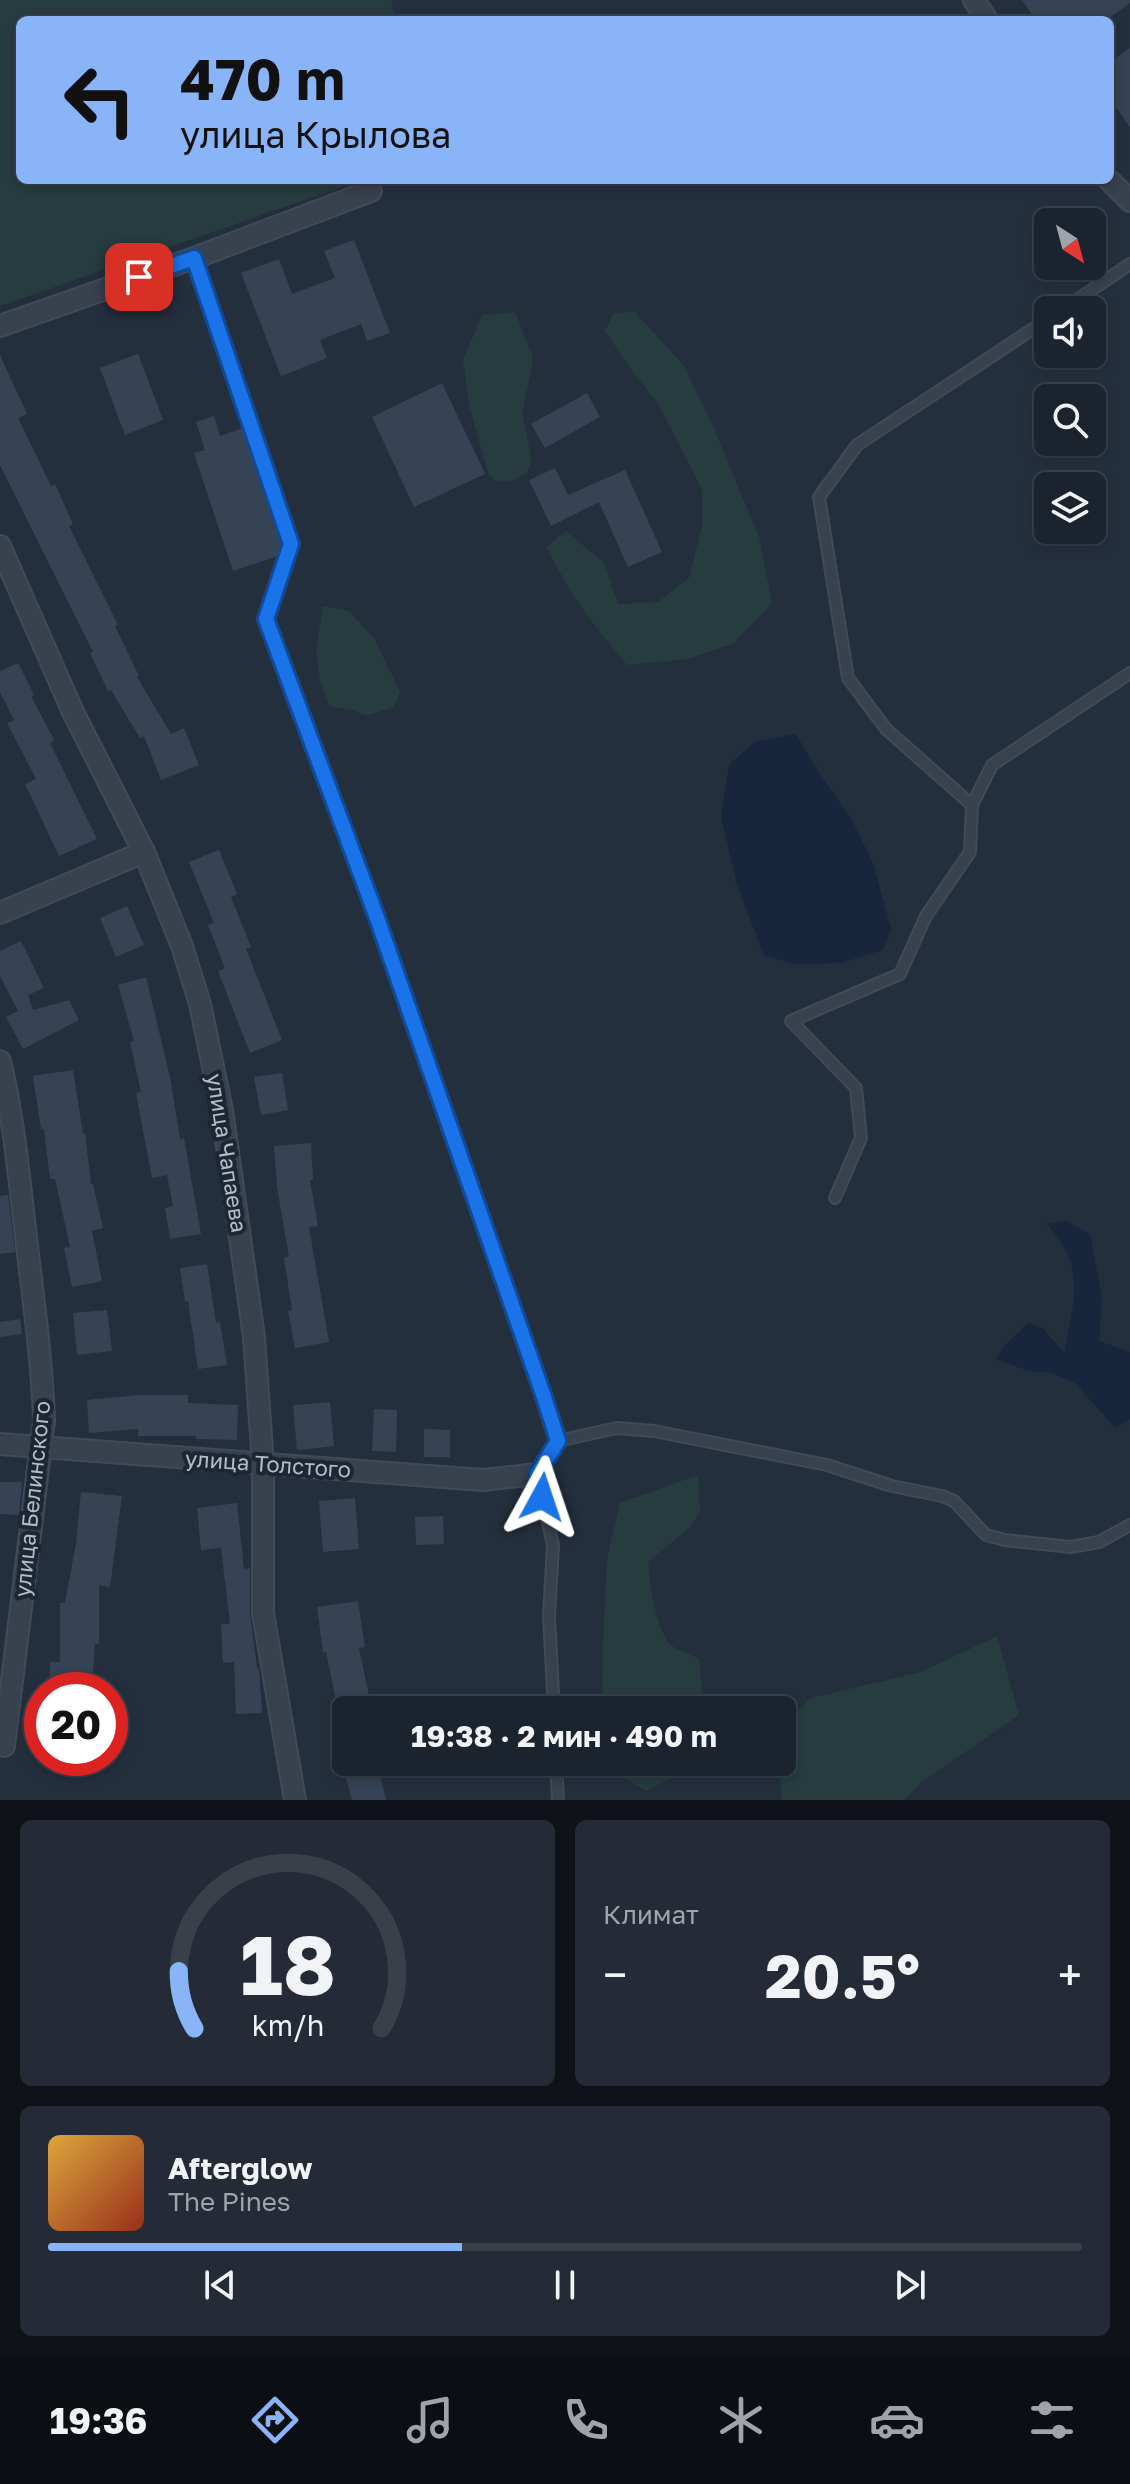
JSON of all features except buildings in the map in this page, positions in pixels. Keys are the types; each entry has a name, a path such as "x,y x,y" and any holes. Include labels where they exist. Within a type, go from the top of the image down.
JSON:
{"street":[{"path":"1113,184 1130,201"},
{"path":"0,326 194,258 371,191"},
{"name":"улица Чапаева","path":"0,546 73,712 144,852 182,946 200,1004 222,1110 254,1337 263,1464 263,1613 295,1800"},
{"path":"0,913 144,852"},
{"name":"улица Белинского","path":"0,1061 9,1099 10,1184 42,1376 44,1420 9,1645 4,1746"},
{"name":"улица Толстого","path":"0,1444 483,1480 537,1474"}],"lane":[{"path":"194,258 291,544 266,619 385,940 558,1441"},
{"path":"1083,296 1130,264"},
{"path":"972,805 886,729 848,678 819,497 857,445 1034,328"},
{"path":"835,1198 861,1138 856,1088 791,1021 900,974 926,916 970,852 972,805 992,765 1130,673"},
{"path":"553,1696 549,1616 553,1545 537,1474 558,1441 617,1428 654,1431 827,1465 892,1486 954,1501 986,1535 1005,1540 1071,1547 1099,1542 1130,1525"},
{"path":"557,1776 558,1800"}],"green space":[{"path":"0,0 391,0 395,16 16,16 16,184 351,184 0,306"},
{"path":"515,312 532,355 522,412 532,461 527,472 514,480 497,482 489,475 477,434 463,360 482,315"},
{"path":"635,312 684,366 713,426 759,537 772,603 734,643 688,659 627,665 583,609 546,547 566,531 604,563 618,604 658,602 689,578 702,526 702,490 658,403 605,331 614,313"},
{"path":"323,606 349,611 375,640 400,692 394,707 365,716 329,706 320,680 316,650"},
{"path":"698,1475 700,1512 689,1528 648,1562 654,1605 665,1637 673,1646 699,1659 703,1696 602,1696 607,1559 620,1503"},
{"path":"997,1636 1019,1715 920,1783 905,1800 782,1800 779,1776 796,1776 796,1712 811,1698 921,1672"},
{"path":"620,1776 675,1776 647,1791"}],"water":[{"path":"796,734 852,820 873,863 891,928 883,950 841,963 793,964 764,955 737,885 721,817 729,764 757,741"},
{"path":"1066,1221 1090,1234 1102,1297 1099,1341 1130,1352 1130,1419 1115,1428 1075,1383 1052,1373 1028,1371 996,1359 1005,1345 1029,1323 1044,1329 1064,1353 1074,1279 1066,1251 1047,1224"}],"route":[{"path":"139,277 194,258 291,544 266,619 376,915 508,1288 558,1441 537,1474 542,1497"}]}
